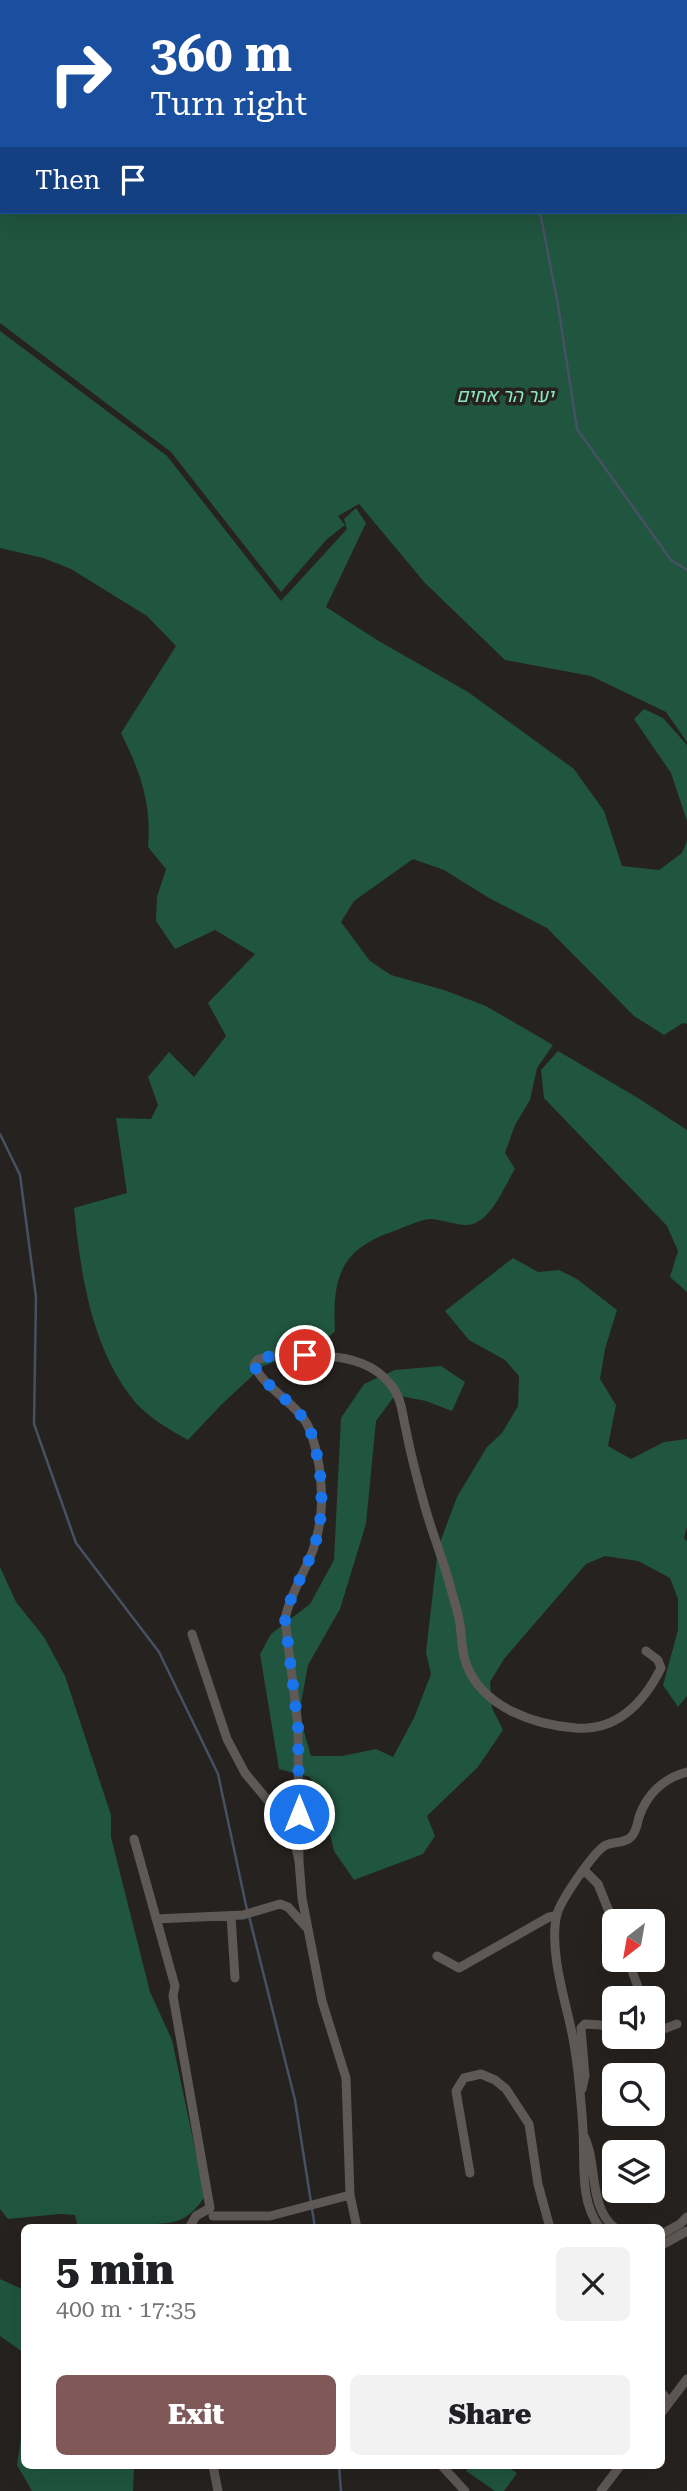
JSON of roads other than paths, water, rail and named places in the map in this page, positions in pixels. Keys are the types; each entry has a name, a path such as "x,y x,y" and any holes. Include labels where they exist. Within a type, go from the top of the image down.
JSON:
{"street":[{"path":"355,2224 350,2195 346,2078 322,2001 302,1898 299,1861 298,1726 285,1619 320,1525 323,1493 315,1444 309,1426 259,1374 254,1365 257,1360 305,1355 349,1360 371,1367 390,1384 402,1408 425,1506 448,1576 460,1623 466,1665 475,1680 497,1701 527,1719 545,1724 597,1728 632,1711 653,1685 661,1668 658,1660 646,1651"},
{"path":"192,1634 227,1739 244,1773 294,1838 299,1861"},
{"path":"598,2224 588,2206 580,2097 571,2026 562,1994 557,1955 557,1915 567,1894 606,1845 618,1843 631,1836 648,1798 655,1790 675,1775 687,1772"},
{"path":"134,1839 175,1986 173,1996 210,2208 196,2216 191,2224"},
{"path":"584,1870 598,1884 608,1909"},
{"path":"156,1919 243,1915 280,1904 288,1907 309,1930"},
{"path":"437,1956 455,1967 466,1966 549,1917 557,1915"},
{"path":"231,1916 235,1978"},
{"path":"580,2097 585,2076 581,2028 592,2023 602,2026"},
{"path":"665,2028 677,2024"},
{"path":"470,2173 456,2091 464,2078 481,2074 506,2089 529,2124 538,2184 549,2224"},
{"path":"584,2134 591,2149 600,2207 610,2224"},
{"path":"213,2216 270,2216 350,2195"},
{"path":"665,2232 687,2217"},
{"path":"665,2243 687,2231"},
{"path":"665,2408 687,2379"},
{"path":"665,2396 670,2402"},
{"path":"214,2469 218,2491"},
{"path":"445,2469 465,2491"},
{"path":"601,2491 618,2469"}],"waterway":[{"path":"540,214 577,429 671,560 687,570"},
{"path":"0,1134 20,1175 36,1297 34,1424 76,1543 159,1652 218,1774 247,1910"},
{"path":"249,1916 295,2100 314,2224"},
{"path":"339,2469 341,2491"}],"park label":[{"name":"יער הר אחים","path":"505,395"}]}
